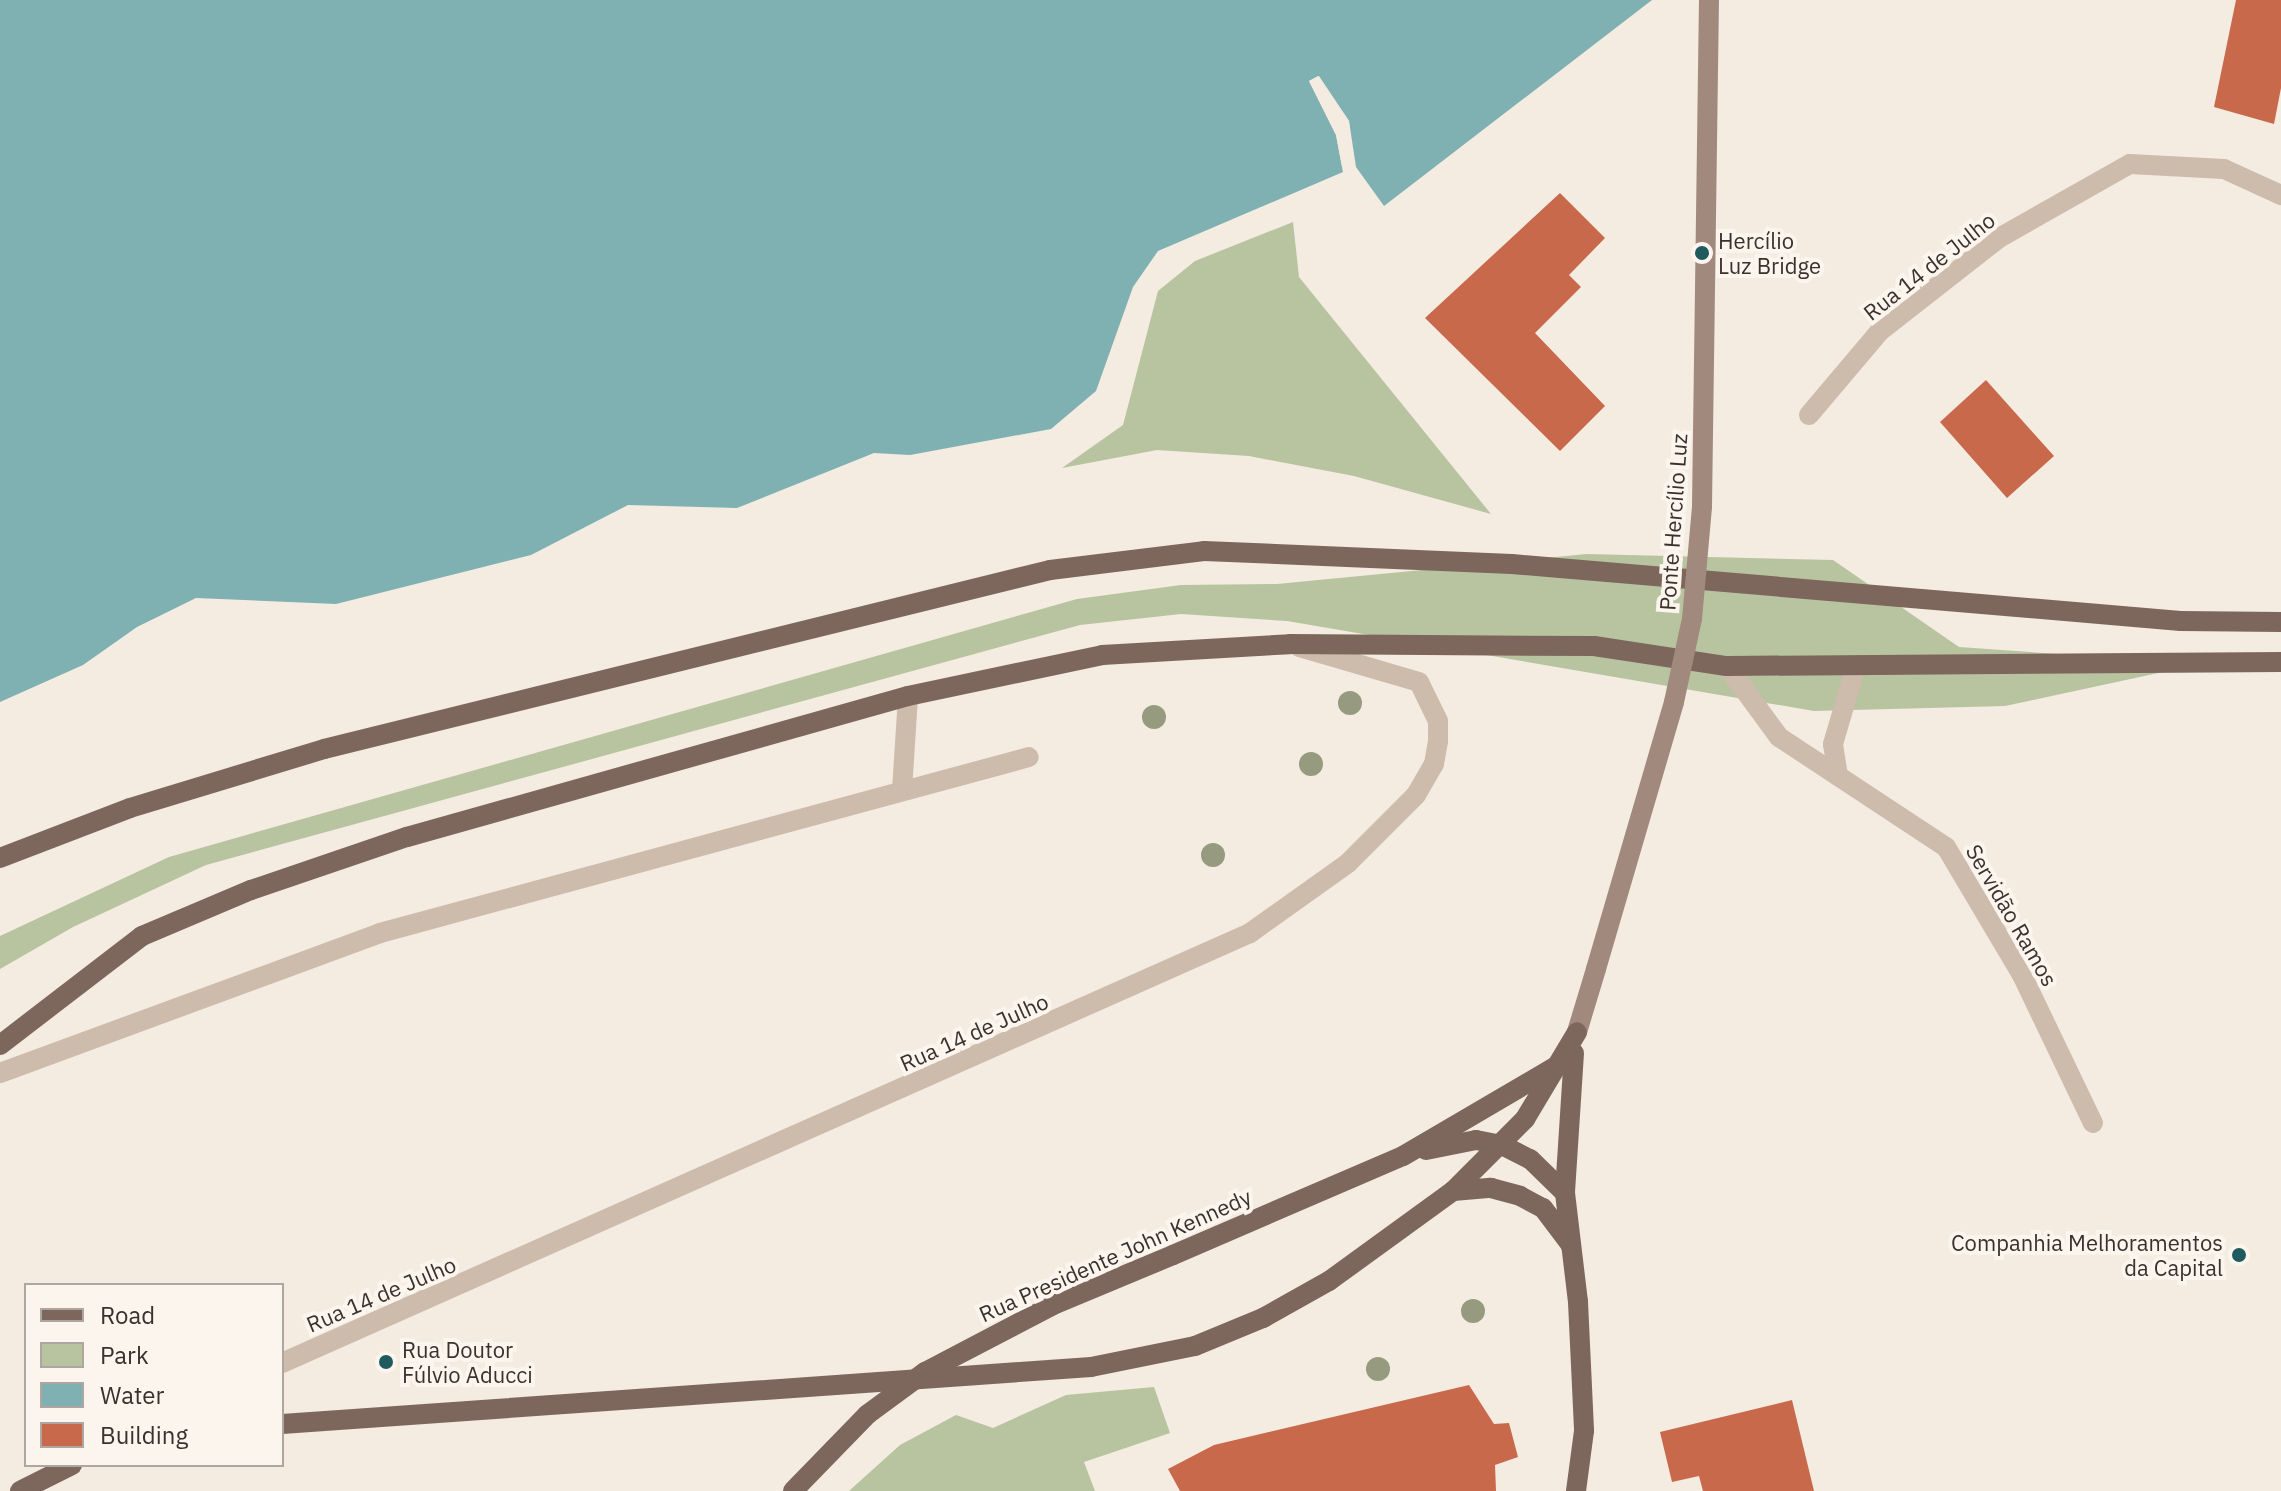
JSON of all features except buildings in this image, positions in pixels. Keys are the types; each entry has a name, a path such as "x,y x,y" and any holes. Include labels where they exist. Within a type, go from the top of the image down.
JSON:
{"main road":[{"name":"Ponte Hercílio Luz","path":"1563,1062 1577,1032 1674,702 1692,619 1702,506 1709,0"},
{"path":"0,858 130,808 324,749 1050,570 1204,551 1512,564 2181,621 2281,622"},
{"path":"0,1045 142,936 251,890 407,837 908,696 1102,655 1229,653 1290,644 1594,646 1727,666 2281,662"},
{"name":"Ponte Hercílio Luz","path":"1576,1491 1584,1431 1565,1193 1577,1032"},
{"path":"284,1424 1138,1360 1263,1318 1379,1248 1453,1191 1502,1145 1563,1062"},
{"name":"Rua Presidente John Kennedy","path":"793,1491 868,1414 925,1372 1053,1305 1403,1156 1563,1062"},
{"name":"Rua Presidente John Kennedy","path":"1403,1156 1476,1140 1502,1145 1530,1159 1565,1193"},
{"path":"1453,1191 1491,1188 1520,1196 1543,1208 1571,1245"},
{"path":"20,1491 68,1467"}],"street":[{"name":"Rua 14 de Julho","path":"1809,415 1880,331 1975,256 2130,164 2224,169 2281,195"},
{"name":"Rua 14 de Julho","path":"284,1362 1250,933 1348,863 1416,795 1434,764 1438,741 1438,721 1419,682 1290,644"},
{"name":"Servidão Ramos","path":"1727,666 1779,737 1946,847 2022,975 2093,1123"},
{"path":"1838,776 1833,744 1856,666"},
{"path":"902,790 908,696"},
{"path":"0,1073 380,933 1029,757"}],"green space":[{"path":"1293,222 1299,277 1491,514 1354,476 1249,456 1157,450 1062,468 1123,425 1158,291 1195,261"},
{"path":"1587,554 1833,560 1959,647 2200,664 2005,706 1814,711 1287,621 1181,614 1080,625 206,865 73,927 0,969 0,936 169,857 1077,599 1181,585 1277,584"},
{"path":"1154,1387 1170,1433 1084,1462 1095,1491 849,1491 900,1445 956,1415 993,1428 1066,1395"}],"water":[{"path":"0,0 1652,0 1384,206 1356,167 1349,121 1319,76 1309,81 1336,135 1343,172 1158,251 1133,287 1096,391 1051,429 910,455 874,453 737,508 628,505 531,555 336,604 196,598 137,627 83,665 0,702"}],"pier":[{"path":"1318,76 1349,121 1353,169 1346,123 1314,83 1340,134 1343,172 1336,135 1309,81"}],"place":[{"name":"Hercílio Luz Bridge","path":"1702,253"},
{"name":"Companhia Melhoramentos da Capital","path":"2239,1255"},
{"name":"Rua Doutor Fúlvio Aducci","path":"386,1362"}]}
